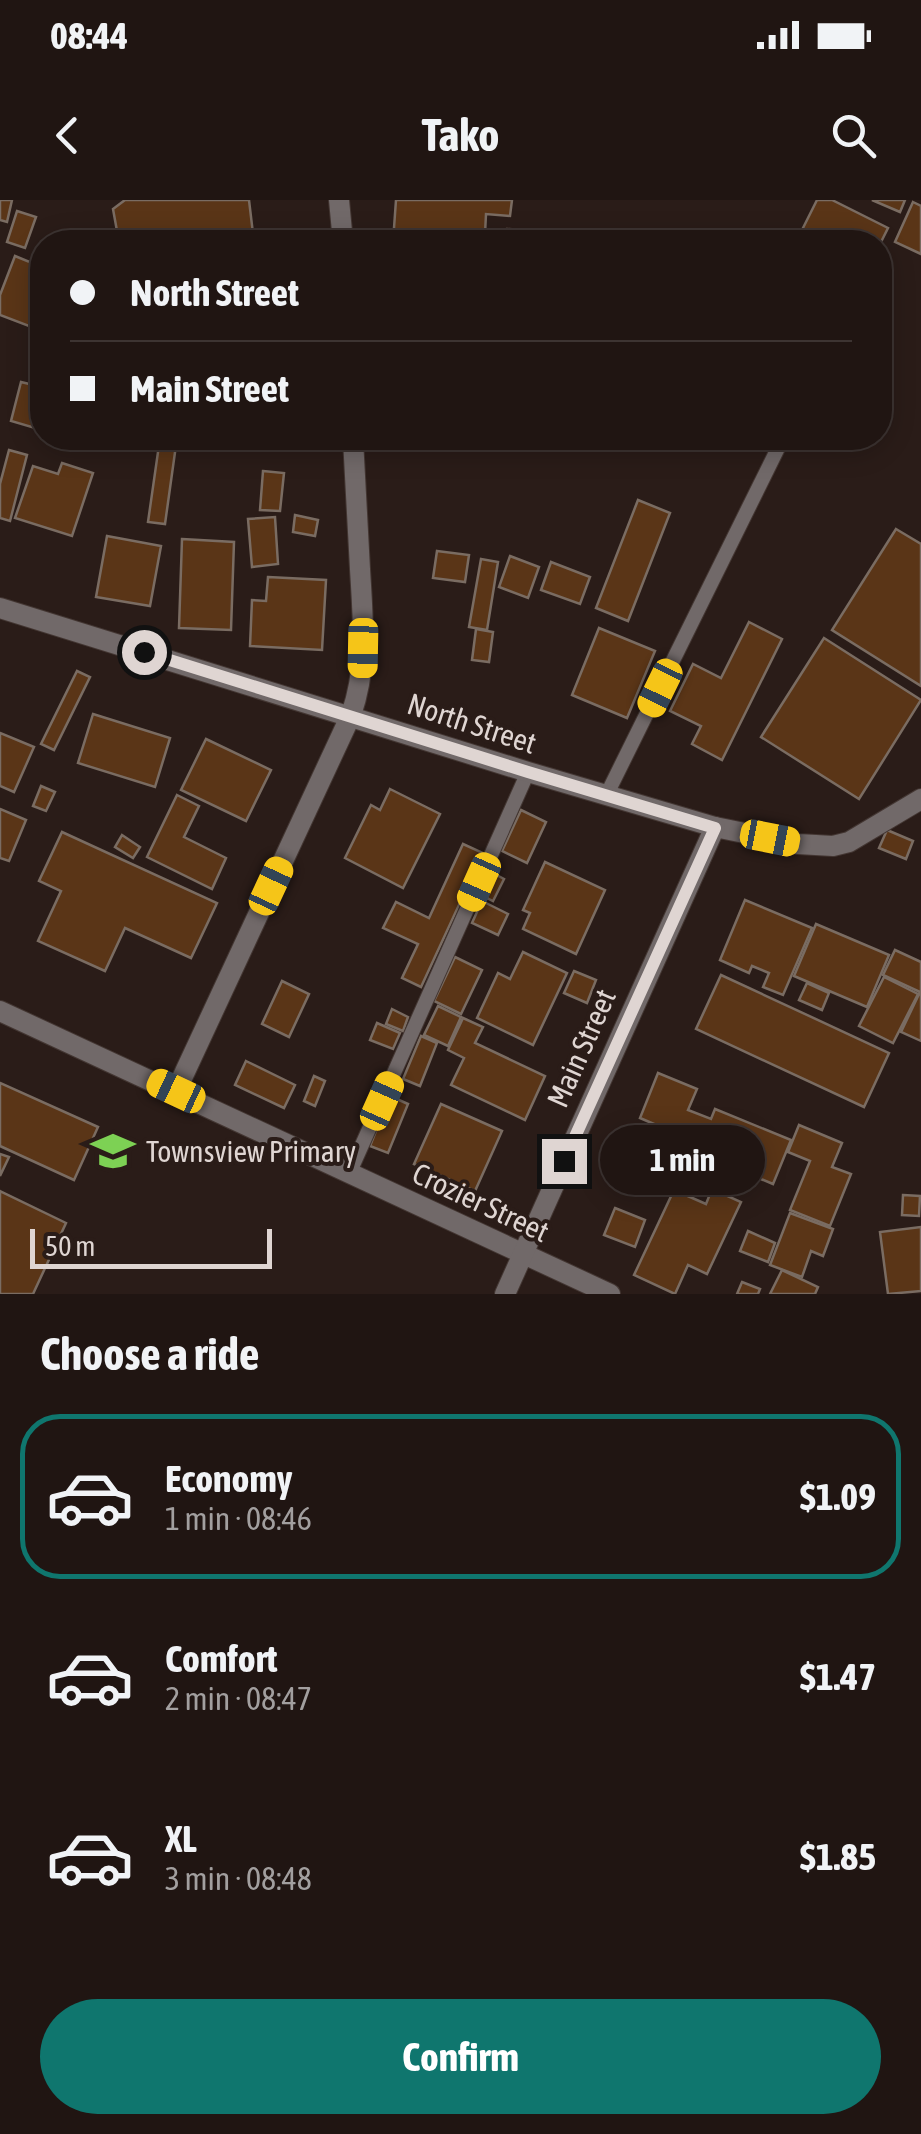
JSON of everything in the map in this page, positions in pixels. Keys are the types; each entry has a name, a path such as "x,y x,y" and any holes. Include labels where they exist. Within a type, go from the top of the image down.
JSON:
{"street":[{"path":"339,200 342,230"},
{"path":"176,1091 351,716 362,682 354,450"},
{"name":"North Street","path":"0,608 715,828 798,844 834,846 849,842 921,798"},
{"name":"Main Street","path":"505,1294 715,828"},
{"name":"Crozier Street","path":"0,1011 610,1294"}],"lane":[{"path":"606,796 778,450"},
{"path":"349,1174 528,772"}],"building":[{"path":"0,200 12,200 7,222 0,220"},
{"path":"125,200 249,200 253,230 117,230 113,209"},
{"path":"396,200 512,200 510,216 486,214 485,230 394,230"},
{"path":"817,200 832,200 888,228 887,230 802,230"},
{"path":"872,200 905,200 900,212"},
{"path":"913,202 921,206 921,254 895,242"},
{"path":"17,211 36,217 25,248 7,242"},
{"path":"15,256 30,262 30,326 0,315 0,295"},
{"path":"21,382 30,384 30,427 11,421"},
{"path":"9,450 27,455 10,521 0,518 0,484"},
{"path":"158,450 175,450 165,524 148,522"},
{"path":"62,463 93,473 72,536 15,518 33,466 58,474"},
{"path":"263,471 284,473 280,511 260,510"},
{"path":"638,500 670,513 628,621 596,608"},
{"path":"295,515 318,520 315,536 293,532"},
{"path":"275,517 278,564 252,567 248,519"},
{"path":"896,529 921,544 921,686 832,630"},
{"path":"107,536 161,546 150,606 96,597"},
{"path":"182,539 234,542 231,630 179,628"},
{"path":"437,551 469,555 465,582 433,578"},
{"path":"510,556 539,567 528,598 499,587"},
{"path":"481,559 498,562 487,630 469,627"},
{"path":"551,562 590,577 580,604 541,590"},
{"path":"268,577 326,580 322,650 250,646 252,600 266,601"},
{"path":"749,622 782,639 722,760 692,744 701,726 670,711 693,664 721,678"},
{"path":"599,628 655,651 627,718 572,695"},
{"path":"476,629 493,632 489,662 472,660"},
{"path":"824,638 921,700 859,799 761,737"},
{"path":"77,671 90,677 54,750 41,744"},
{"path":"93,714 170,738 155,787 78,763"},
{"path":"0,733 34,747 14,792 0,786"},
{"path":"206,739 271,770 246,821 181,790"},
{"path":"41,786 55,792 46,811 33,806"},
{"path":"390,789 440,814 403,888 345,858 371,805 380,810"},
{"path":"177,795 199,806 184,837 226,858 212,889 147,857"},
{"path":"0,809 26,820 9,861 0,858"},
{"path":"521,810 546,822 527,863 502,851"},
{"path":"887,830 913,841 906,859 879,848"},
{"path":"62,832 217,903 191,958 125,928 105,971 38,941 61,891 39,881"},
{"path":"122,835 140,847 133,858 115,847"},
{"path":"463,844 483,853 421,987 402,978 418,944 383,928 396,902 429,918"},
{"path":"545,862 605,890 576,954 523,929 530,913 523,910"},
{"path":"493,873 504,879 493,901 481,895"},
{"path":"745,900 812,928 783,995 763,987 769,973 752,966 749,973 720,960"},
{"path":"482,901 508,914 498,935 472,923"},
{"path":"816,924 889,955 867,1007 794,976"},
{"path":"895,950 921,962 921,1041 901,1032 920,992 883,975"},
{"path":"523,952 567,973 533,1045 477,1018 498,973 510,979"},
{"path":"455,957 482,970 461,1014 434,1001"},
{"path":"574,971 596,980 587,1003 564,993"},
{"path":"721,975 889,1053 864,1107 696,1029"},
{"path":"884,977 918,994 893,1043 859,1026"},
{"path":"282,981 309,994 289,1037 262,1024"},
{"path":"807,983 829,993 822,1010 799,1000"},
{"path":"438,1006 461,1017 448,1046 424,1035"},
{"path":"392,1009 408,1017 403,1031 386,1024"},
{"path":"463,1018 483,1027 475,1043 545,1076 525,1120 451,1085 464,1058 448,1050"},
{"path":"377,1023 400,1033 393,1049 370,1040"},
{"path":"421,1036 437,1043 420,1086 403,1079"},
{"path":"246,1061 295,1085 284,1108 235,1085"},
{"path":"658,1073 697,1089 688,1110 711,1119 715,1109 791,1140 773,1184 671,1142 675,1133 640,1118"},
{"path":"314,1076 325,1081 315,1106 304,1101"},
{"path":"0,1083 98,1127 74,1180 0,1146"},
{"path":"390,1096 408,1104 388,1153 370,1146"},
{"path":"441,1104 502,1131 475,1191 414,1164"},
{"path":"799,1125 842,1143 832,1167 851,1174 830,1226 790,1210 810,1161 788,1152"},
{"path":"616,1138 650,1152 640,1178 606,1165"},
{"path":"0,1154 9,1157 0,1176"},
{"path":"652,1154 696,1171 688,1194 643,1177"},
{"path":"712,1189 741,1202 707,1274 688,1265 675,1294 634,1275 674,1190 706,1204"},
{"path":"0,1191 66,1223 33,1294 0,1294"},
{"path":"903,1195 920,1196 919,1216 902,1215"},
{"path":"615,1208 645,1220 635,1247 604,1235"},
{"path":"790,1213 833,1229 823,1256 811,1251 802,1277 770,1265"},
{"path":"921,1227 921,1291 888,1294 880,1232"},
{"path":"748,1231 775,1243 768,1262 740,1251"},
{"path":"782,1270 818,1287 815,1294 770,1294"},
{"path":"742,1282 760,1289 758,1294 737,1294"}],"place":[{"name":"Townsview Primary","path":"113,1151"}],"route":[{"path":"144,652 715,828 564,1161"}]}
